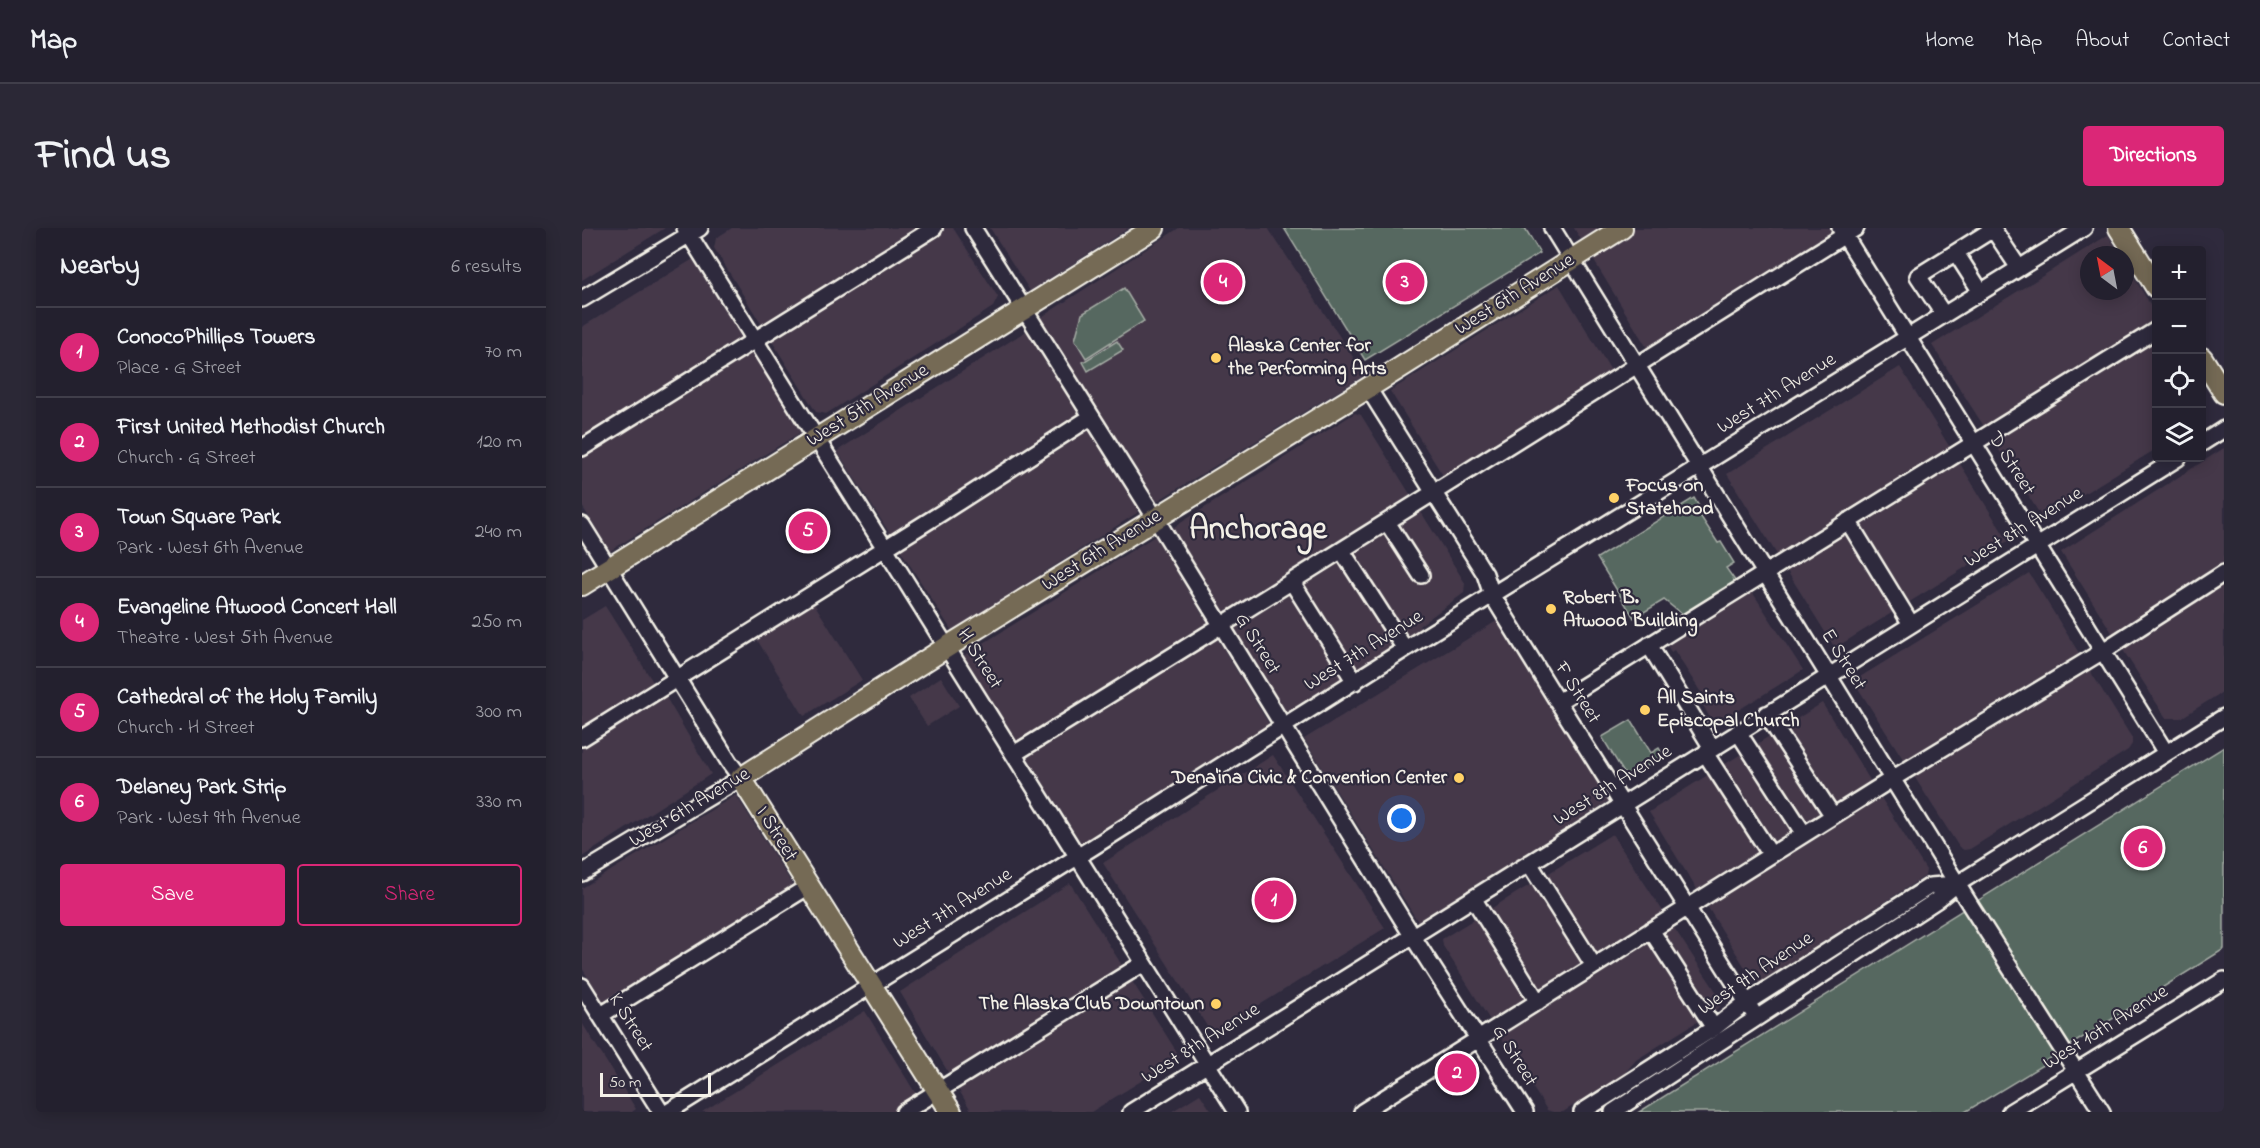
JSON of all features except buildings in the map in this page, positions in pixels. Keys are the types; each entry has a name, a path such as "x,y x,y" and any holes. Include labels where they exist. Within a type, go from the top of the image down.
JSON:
{"main road":[{"name":"West 5th Avenue","path":"582,585 1154,228"},
{"name":"West 6th Avenue","path":"741,778 947,647 1368,388 1622,228"},
{"path":"2119,228 2152,279"},
{"path":"2206,364 2224,393"},
{"name":"I Street","path":"741,778 951,1112"}],"street":[{"path":"582,447 934,228"},
{"name":"G Street","path":"973,228 1156,519 1413,937 1525,1112"},
{"name":"E Street","path":"1551,228 1957,884 2102,1112"},
{"name":"West 7th Avenue","path":"668,1112 1405,649 2084,228"},
{"path":"1944,315 1918,276 1993,229 2019,268"},
{"path":"582,299 692,230"},
{"name":"H Street","path":"692,230 754,339 1237,1112"},
{"path":"1014,754 1342,551 1847,230"},
{"name":"D Street","path":"1847,230 1908,337 2166,753"},
{"path":"1956,253 1981,292"},
{"path":"1558,702 2152,333"},
{"name":"F Street","path":"1368,388 1485,574 1492,595 1558,702 1756,1017"},
{"path":"582,738 1091,417"},
{"path":"2206,440 2224,429"},
{"name":"West 8th Avenue","path":"1131,1112 2171,462"},
{"path":"1848,521 1911,624"},
{"path":"1387,522 1421,575"},
{"name":"I Street","path":"582,525 741,778"},
{"path":"1342,551 1405,649"},
{"path":"1362,1112 1892,779 2103,651 2224,573"},
{"path":"1292,582 1355,682"},
{"path":"1648,645 1771,855"},
{"path":"1766,714 1833,816"},
{"name":"West 9th Avenue","path":"1613,1112 1937,900 1957,884 2224,717"},
{"path":"1738,732 1804,834"},
{"name":"West 6th Avenue","path":"582,873 741,778"},
{"path":"1529,863 1594,966"},
{"name":"West 9th Avenue","path":"1582,1112 1714,1028 1746,1003 1930,886 1957,884"},
{"path":"601,1015 809,886"},
{"path":"1473,898 1538,1002"},
{"path":"1651,930 1714,1028"},
{"path":"904,1112 1144,963"},
{"name":"West 10th Avenue","path":"2010,1112 2224,980"},
{"name":"K Street","path":"582,986 661,1112"}],"shaded area":[{"path":"582,228 665,228 582,280"},
{"path":"732,228 953,228 998,297 993,307 826,414 816,412 714,248 716,238"},
{"path":"990,228 1129,228 1030,291"},
{"name":"Alaska Center for the Performing Arts","path":"1179,228 1268,228 1365,375 1154,503 1040,318"},
{"path":"1574,228 1857,228 1652,356"},
{"path":"2108,235 2115,246 2090,246"},
{"path":"2080,252 2080,300 2134,300 2134,277 2152,307 2152,451 2043,519 1932,345"},
{"path":"695,258 801,432 610,551 582,506 582,327"},
{"path":"1559,285 1615,377 1447,482 1390,391"},
{"path":"1026,331 1137,507 1137,513 952,631 837,451"},
{"path":"1900,367 2008,541 1835,648 1727,474"},
{"path":"1355,413 1361,415 1465,583 1464,593 1419,626 1422,631 1285,717 1171,529"},
{"path":"2224,448 2224,691 2181,718 2166,718 2061,552 2202,462 2206,462 2206,459"},
{"path":"1155,536 1269,724 1081,843 963,656"},
{"path":"2029,573 2132,738 2132,744 2128,750 1970,849 1964,850 1959,847 1855,680"},
{"path":"1747,584 1803,670 1714,725 1701,702 1705,699 1674,650 1671,652 1662,637"},
{"path":"805,589 862,680 804,716 748,625"},
{"path":"605,606 655,685 582,732 582,620"},
{"name":"Dena'ina Civic & Convention Center","path":"1500,619 1609,801 1418,922 1304,739"},
{"path":"941,677 959,706 927,726 909,698"},
{"path":"664,694 711,774 582,857 582,745"},
{"path":"1822,703 1926,870 1925,876 1761,982 1754,982 1649,812"},
{"path":"1273,755 1385,928 1212,1034 1103,863"},
{"path":"736,795 796,890 606,1007 582,968 582,888"},
{"path":"1612,834 1721,999 1721,1004 1719,1008 1636,1060 1624,1074 1563,1112 1553,1112 1547,1110 1443,946 1442,939"},
{"path":"1070,883 1180,1057 1091,1112 972,1112 900,992"},
{"path":"865,1011 927,1112 702,1112"},
{"path":"582,1023 636,1109 632,1112 582,1112"},
{"path":"1200,1094 1212,1112 1171,1112"}],"green space":[{"path":"1284,228 1525,228 1540,253 1365,360"},
{"path":"1124,288 1144,321 1086,358 1075,340 1082,314"},
{"path":"1117,341 1123,350 1088,371 1083,362"},
{"path":"1694,498 1704,515 1701,517 1734,563 1726,568 1736,582 1683,615 1664,600 1634,618 1597,558"},
{"path":"1631,720 1651,753 1659,748 1664,756 1627,778 1602,737"},
{"path":"2224,747 2224,949 2045,1061 2046,1063 1965,1112 1639,1112"}],"place":[{"name":"Evangeline Atwood Concert Hall","path":"1223,282"},
{"name":"Town Square Park","path":"1405,282"},
{"name":"Alaska Center for the Performing Arts","path":"1216,358"},
{"name":"Focus on Statehood","path":"1614,498"},
{"name":"Cathedral of the Holy Family","path":"808,531"},
{"name":"Robert B. Atwood Building","path":"1551,609"},
{"name":"All Saints Episcopal Church","path":"1645,710"},
{"name":"Dena'ina Civic & Convention Center","path":"1459,778"},
{"name":"Delaney Park Strip","path":"2143,848"},
{"name":"ConocoPhillips Towers","path":"1274,900"},
{"name":"The Alaska Club Downtown","path":"1216,1004"},
{"name":"First United Methodist Church","path":"1457,1073"}],"district":[{"name":"Anchorage","path":"1258,530"}]}
